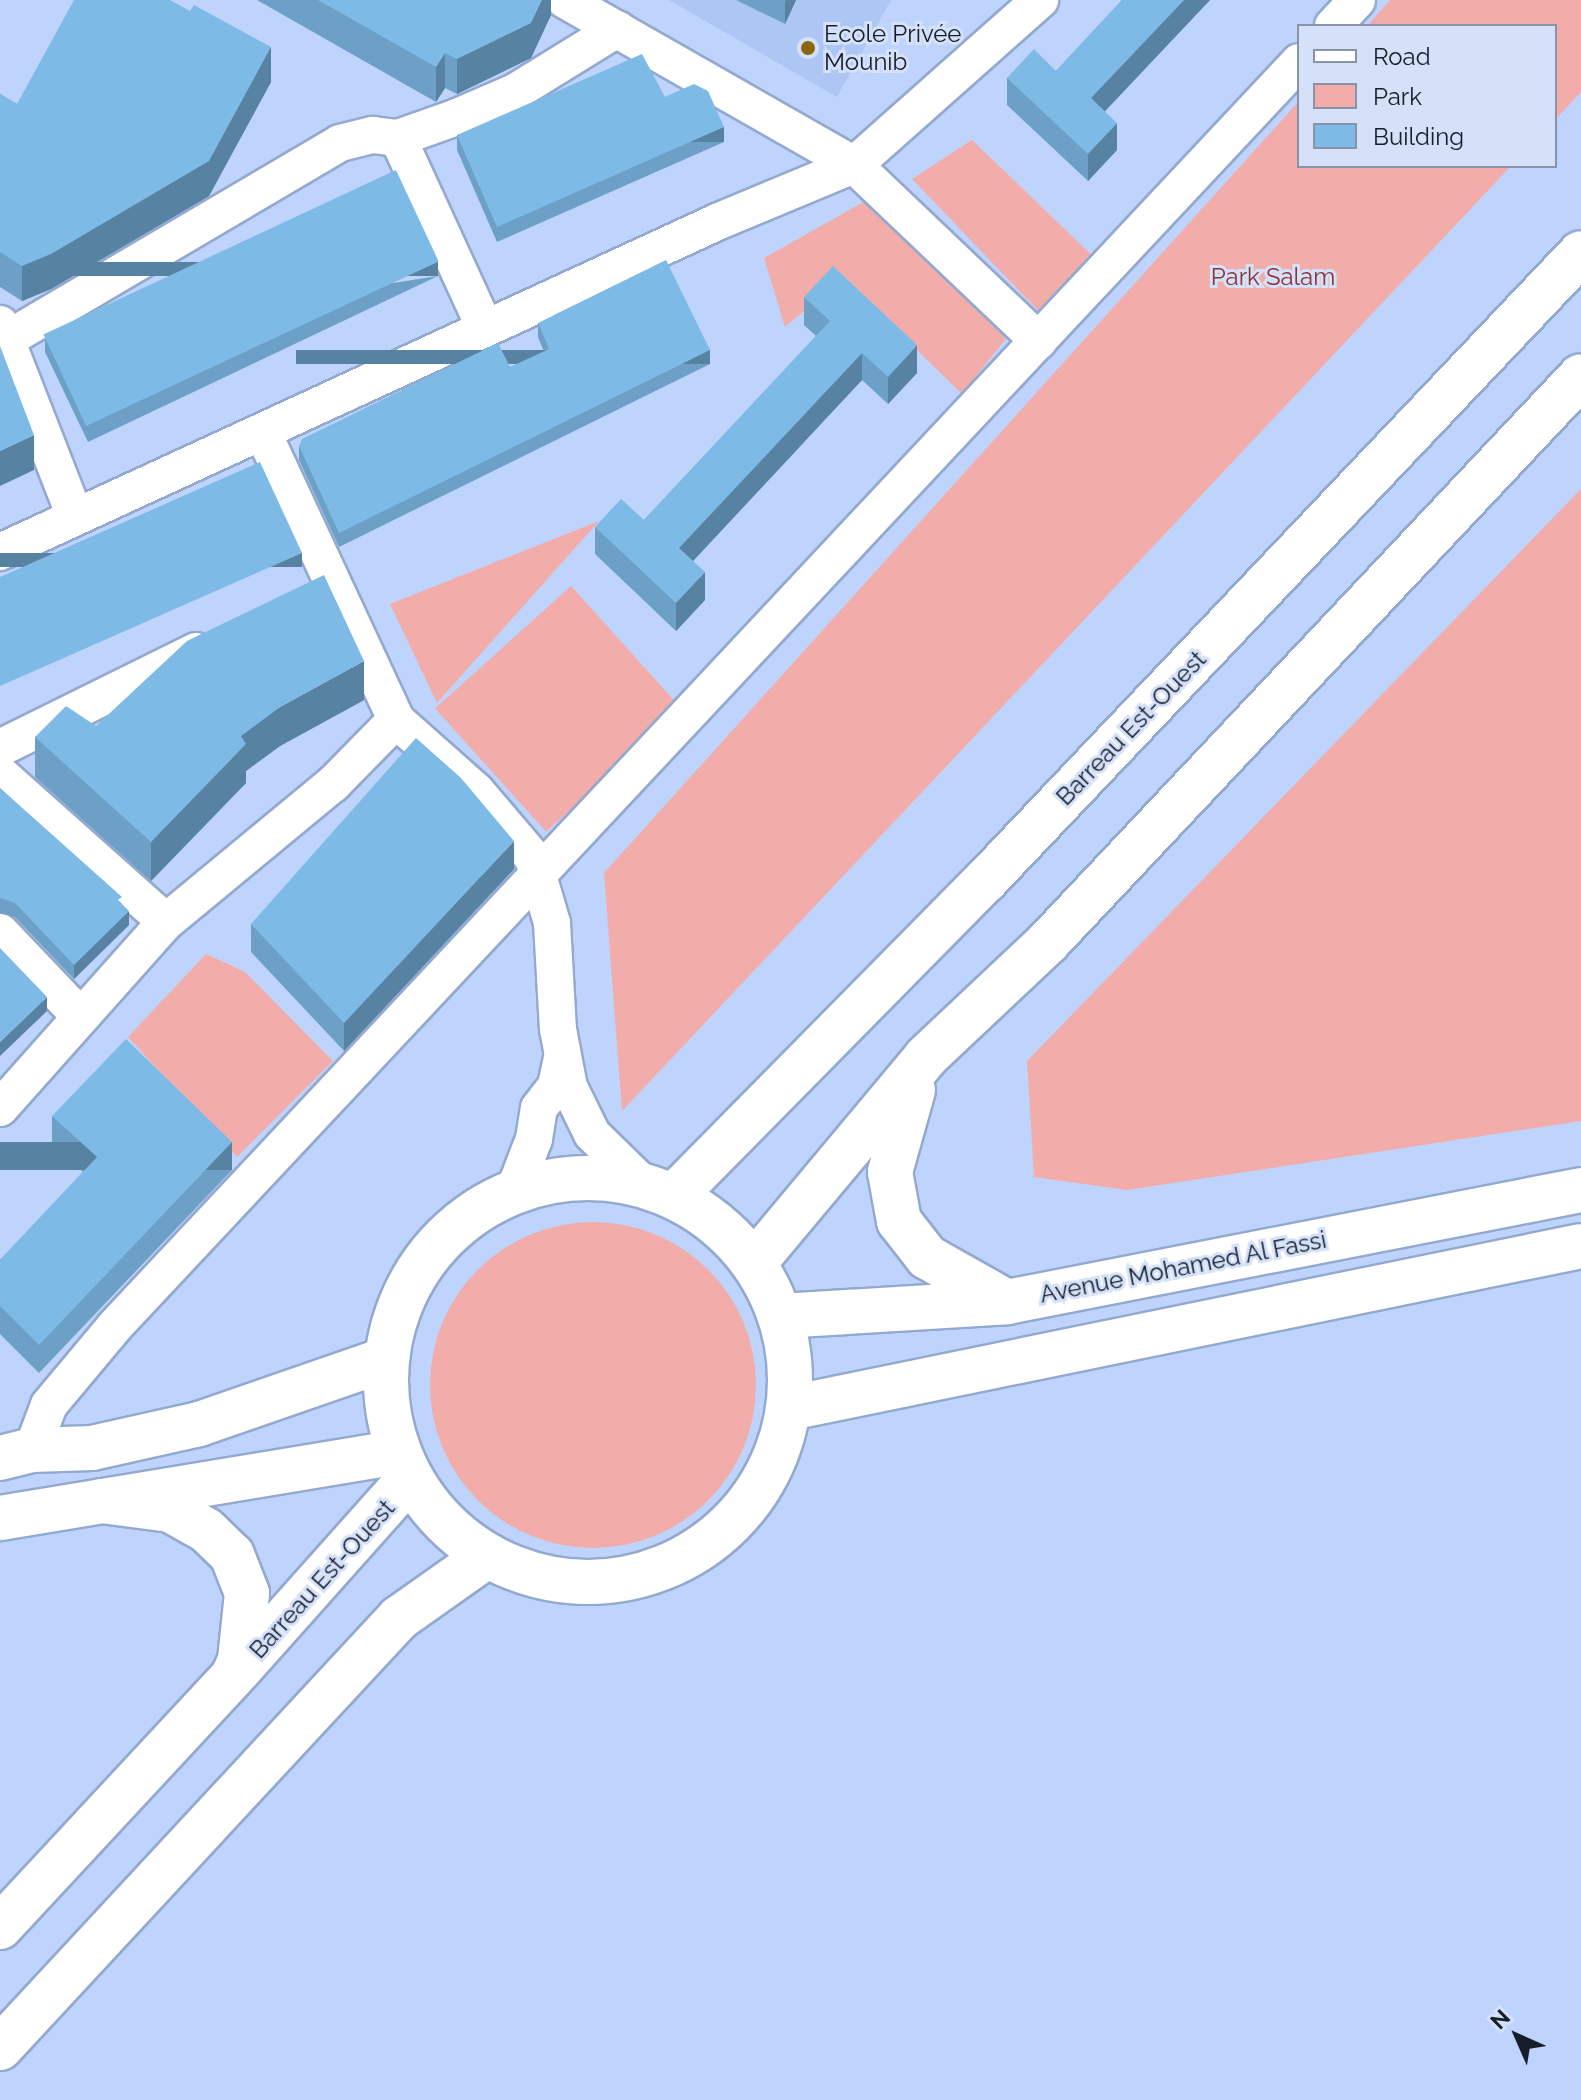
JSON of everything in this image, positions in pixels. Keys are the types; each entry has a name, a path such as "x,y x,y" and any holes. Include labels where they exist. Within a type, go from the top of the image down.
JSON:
{"main road":[{"name":"Barreau Est-Ouest","path":"659,1190 997,869 1581,253"},
{"path":"754,1263 926,1057 1048,942 1581,376"},
{"path":"926,1057 892,1155 895,1211 927,1257 1007,1302"},
{"path":"579,1177 659,1190 705,1213 754,1263 781,1316 790,1364 790,1408 774,1457 744,1508 690,1554 647,1573 589,1582 519,1571 487,1556 456,1534 404,1466 385,1391 392,1328 418,1270 460,1224 514,1191 579,1177"},
{"name":"Avenue Mohamed Al Fassi","path":"781,1316 1007,1302 1581,1190"},
{"path":"790,1408 1581,1246"},
{"path":"16,1454 92,1448 199,1424 387,1359"},
{"name":"Barreau Est-Ouest","path":"0,1927 316,1589 404,1466"},
{"path":"0,1518 102,1501 404,1466"},
{"path":"102,1501 170,1510 206,1530 232,1555 247,1593 248,1613 233,1676"},
{"path":"0,2048 399,1618 487,1556"}],"street":[{"path":"565,0 854,165 1039,341"},
{"path":"0,552 75,516 264,435 485,328 854,165 1040,0"},
{"path":"1335,24 1357,0"},
{"path":"75,516 2,333 340,143 373,135 398,138 515,92 617,29"},
{"path":"16,1454 49,1405 115,1326 494,925 534,873 614,796 1297,64"},
{"path":"398,138 485,328"},
{"path":"264,435 317,593 396,720 509,826 533,858 534,873 552,923 562,1057 569,1087 592,1134 659,1190"},
{"path":"0,748 224,637"},
{"path":"0,1108 166,922 333,784 396,720"},
{"path":"0,774 166,922"},
{"path":"0,932 81,1017"},
{"path":"514,1191 534,1139 539,1108 556,1086 562,1057"}],"shaded area":[{"name":"Ecole Privée Mounib","path":"669,0 891,0 837,97"}],"green space":[{"path":"1390,0 1581,0 1581,92 1557,118 1557,24 1369,24"},
{"name":"Park Salam","path":"1297,103 1297,168 1509,168 622,1111 604,873"},
{"path":"972,140 1104,267 1053,326 912,179"},
{"path":"867,200 1008,336 962,394 843,278 785,327 764,258"},
{"path":"1581,489 1581,1121 1127,1190 1034,1177 1027,1061"},
{"path":"599,521 437,703 390,604"},
{"path":"571,586 682,709 546,832 435,708"},
{"path":"206,954 245,972 333,1061 237,1157 128,1037"},
{"path":"593,1222 625,1225 670,1241 708,1270 737,1308 753,1353 756,1385 753,1417 737,1462 708,1500 670,1529 625,1545 593,1548 561,1545 516,1529 478,1500 449,1462 433,1417 430,1385 433,1353 449,1308 478,1270 516,1241 561,1225"}],"building":[{"path":"74,0 170,0 190,11 194,5 271,47 209,161 51,254 22,266 0,252 0,94 17,104"},
{"path":"318,0 542,0 531,23 457,59 445,53 436,67"},
{"path":"1122,0 1184,0 1091,98 1117,123 1088,154 1007,78 1034,49 1056,71"},
{"path":"642,54 665,97 694,84 708,91 724,127 497,227 457,135"},
{"path":"396,170 439,262 86,426 43,334"},
{"path":"666,260 710,350 339,533 299,446 302,439 498,343 510,367 549,349 538,323"},
{"path":"833,266 917,345 888,377 862,353 679,548 705,572 676,603 595,527 621,499 644,520 830,321 804,297"},
{"path":"0,346 34,435 0,451"},
{"path":"260,462 302,553 0,686 0,577"},
{"path":"324,575 364,661 280,707 241,736 246,744 151,842 35,737 66,706 96,726 187,641"},
{"path":"416,738 461,778 514,841 344,1023 251,924"},
{"path":"0,788 122,897 118,900 129,911 74,965 15,903 0,898"},
{"path":"0,948 47,997 0,1042"},
{"path":"126,1039 232,1142 39,1345 0,1306 0,1260 97,1157 52,1116"}],"place":[{"name":"Ecole Privée Mounib","path":"808,48"}]}
